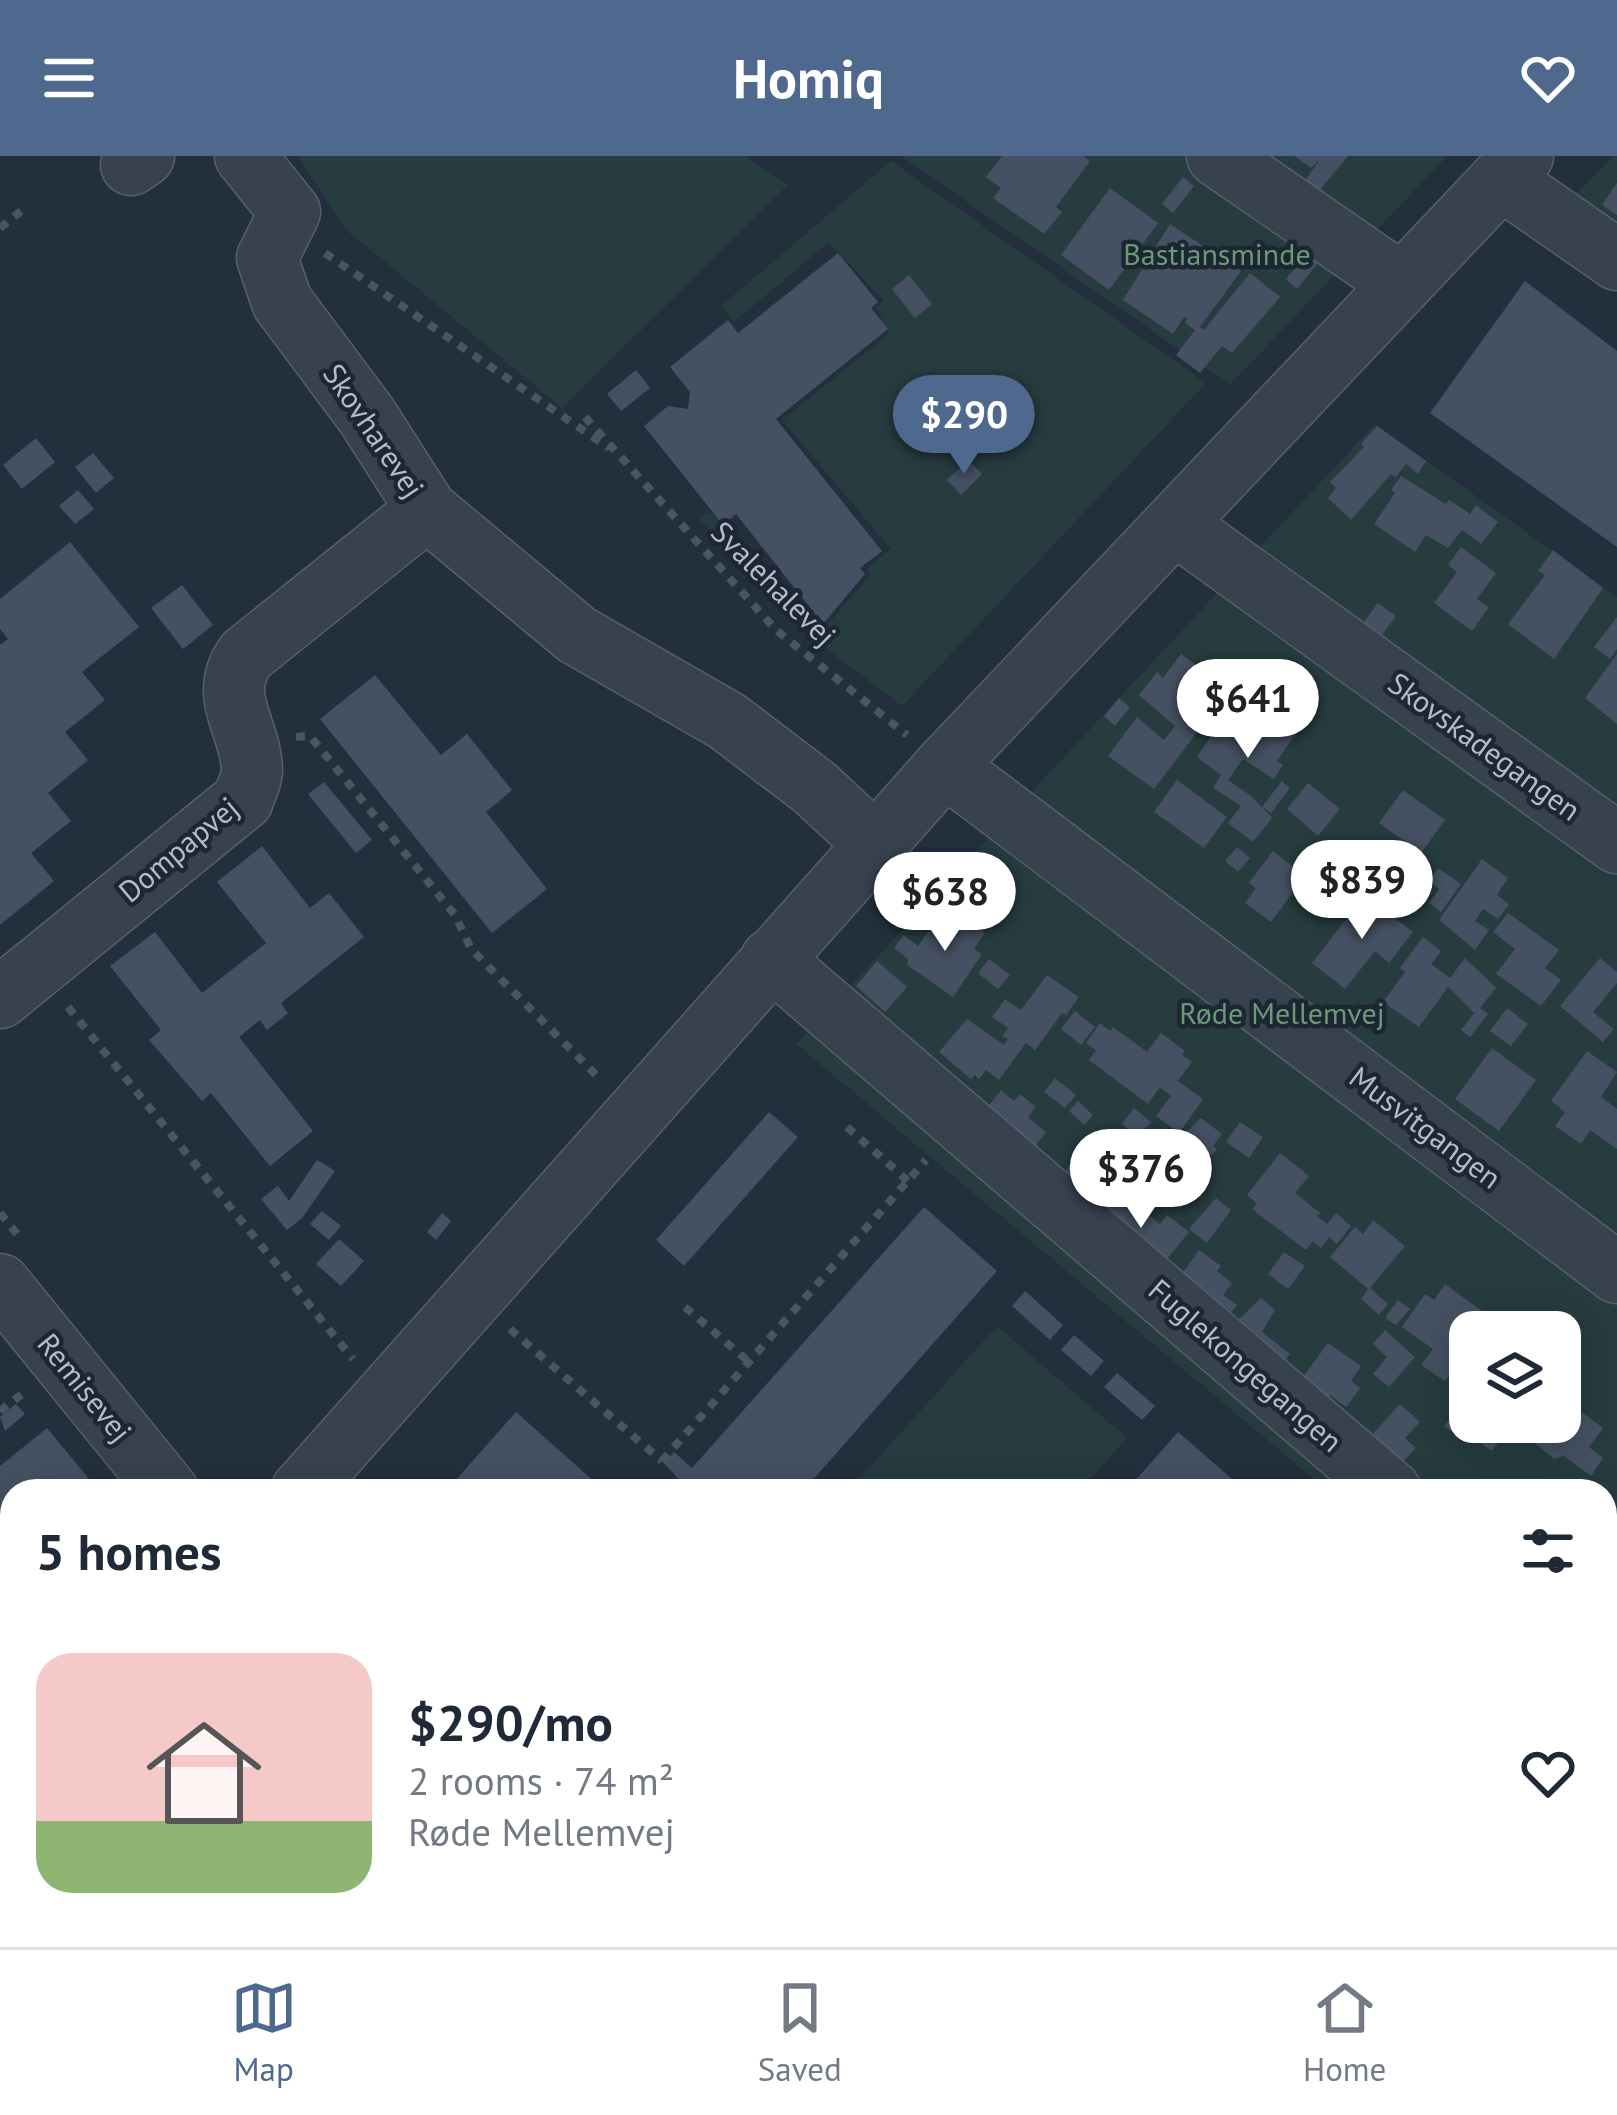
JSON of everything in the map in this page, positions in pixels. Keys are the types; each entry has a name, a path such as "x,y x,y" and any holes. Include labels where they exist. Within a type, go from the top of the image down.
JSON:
{"street":[{"path":"245,156 290,212 284,224"},
{"path":"1217,156 1402,284"},
{"path":"312,1479 945,766 1512,167 1617,260"},
{"name":"Skovharevej","path":"246,655 427,511 367,416 282,302 267,258 284,224"},
{"path":"427,511 577,635 727,721 815,788 875,844"},
{"name":"Skovskadegangen","path":"1176,525 1617,843"},
{"name":"Dompapvej","path":"18,983 242,800 252,773 235,705 234,671 246,655"},
{"name":"Musvitgangen","path":"945,766 1617,1273"},
{"name":"Fuglekongegangen","path":"771,959 1377,1479"},
{"name":"Remisevej","path":"0,1284 158,1479"}],"path":[{"path":"0,228 26,207"},
{"path":"284,224 613,451"},
{"name":"Svalehalevej","path":"585,417 776,630 945,766"},
{"path":"310,736 455,915 471,949 635,1114"},
{"path":"18,983 384,1397"},
{"path":"847,1127 908,1181"},
{"path":"473,1296 663,1462 930,1156"},
{"path":"685,1307 749,1362"}],"green space":[{"path":"298,156 745,156 788,185 562,408 345,229"},
{"name":"Bastiansminde","path":"901,156 1447,156 1230,385"},
{"path":"1617,156 1617,225 1574,195"},
{"path":"891,161 1206,383 902,706 757,589 699,518 705,513 714,515 822,631 870,575 866,569 891,549 782,420 889,334 876,307 884,301 829,242 734,322 721,306"},
{"name":"Røde Mellemvej","path":"1375,424 1617,597 1617,1479 1314,1479 796,1044"},
{"path":"997,1326 1127,1438 1091,1479 859,1479"}],"building":[{"path":"1002,156 1083,156 1090,161 1056,207 1062,212 1044,234 993,198 1001,188 986,177"},
{"path":"1294,156 1348,156 1319,191 1305,181 1320,159 1311,168"},
{"path":"1183,177 1194,186 1173,213 1162,204"},
{"path":"1617,183 1617,215 1602,205"},
{"path":"1110,188 1158,223 1109,290 1061,255"},
{"path":"1170,224 1241,271 1200,327 1204,330 1250,273 1280,297 1232,353 1222,346 1200,373 1176,355 1195,330 1185,323 1187,319 1173,334 1123,300"},
{"path":"1314,244 1326,253 1297,289 1286,279"},
{"path":"838,253 878,302 871,308 888,329 776,419 882,551 860,568 865,574 823,624 736,514 723,525 644,426 668,406 688,409 690,392 670,367 728,320 738,333"},
{"path":"909,275 932,304 915,318 892,289"},
{"path":"1525,281 1617,351 1617,547 1430,413"},
{"path":"636,370 650,388 621,411 607,394"},
{"path":"1377,426 1426,461 1418,474 1406,464 1396,477 1391,474 1351,520 1328,498 1336,488 1330,482"},
{"path":"36,438 55,462 22,489 3,465"},
{"path":"93,453 114,478 96,493 75,467"},
{"path":"968,460 982,474 961,495 947,480"},
{"path":"1401,476 1446,504 1449,500 1470,514 1476,505 1498,522 1481,544 1462,530 1448,548 1426,535 1415,552 1374,524"},
{"path":"78,490 94,509 75,524 59,506"},
{"path":"70,542 139,627 82,672 105,700 65,732 88,760 48,793 71,821 31,853 54,881 0,925 0,645 8,639 0,629 0,599"},
{"path":"1461,547 1496,573 1477,599 1489,607 1472,631 1434,603 1457,572 1448,565"},
{"path":"1553,550 1603,588 1554,659 1508,624 1545,575 1538,571"},
{"path":"182,585 213,625 183,649 151,608"},
{"path":"1378,603 1396,616 1379,639 1361,626"},
{"path":"1617,617 1617,649 1610,659 1594,647"},
{"path":"1181,654 1215,679 1205,692 1211,701 1223,685 1239,694 1226,713 1217,706 1154,789 1108,756 1137,717 1164,740 1175,726 1139,695 1157,672 1163,678"},
{"path":"1617,654 1617,724 1585,698"},
{"path":"375,675 441,755 467,734 512,790 486,812 547,889 492,933 320,719"},
{"path":"1119,698 1130,707 1115,726 1104,716"},
{"path":"1255,701 1298,730 1277,761 1283,765 1274,779 1243,759 1228,780 1272,818 1253,842 1228,823 1241,806 1213,788 1221,775 1197,757 1219,724 1233,733"},
{"path":"1177,780 1227,817 1204,848 1154,812"},
{"path":"1282,781 1290,788 1271,813 1262,807"},
{"path":"324,782 372,840 356,853 308,794"},
{"path":"1308,783 1340,809 1318,836 1287,809"},
{"path":"1403,790 1445,820 1421,853 1379,823"},
{"path":"262,846 310,908 329,893 364,937 281,1003 288,1013 267,1030 260,1020 239,1037 313,1131 270,1166 211,1093 202,1101 149,1040 161,1030 110,966 155,932 202,993 266,943 217,882"},
{"path":"1237,847 1250,858 1238,872 1225,861"},
{"path":"1273,851 1305,876 1271,922 1245,903 1256,888 1249,883"},
{"path":"1482,859 1508,878 1497,895 1509,904 1498,919 1483,909 1475,921 1489,930 1475,950 1439,920"},
{"path":"1438,868 1461,884 1441,912 1429,903 1439,889 1429,881"},
{"path":"1344,870 1359,880 1342,905 1327,895"},
{"path":"1365,895 1413,932 1389,963 1375,951 1345,989 1312,963"},
{"path":"958,913 985,933 974,949 982,954 953,997 907,965 908,959 894,948 904,935 918,946 935,922 947,930"},
{"path":"1508,913 1559,950 1545,968 1561,980 1541,1006 1496,974 1515,949 1493,932"},
{"path":"1423,937 1441,951 1431,964 1450,978 1465,958 1496,988 1480,1008 1488,1014 1470,1037 1461,1030 1474,1013 1448,987 1419,1027 1383,1002"},
{"path":"1600,958 1617,972 1617,983 1593,1012 1614,1029 1603,1042 1560,1006"},
{"path":"989,959 1010,975 998,989 978,973"},
{"path":"877,961 907,987 885,1012 856,986"},
{"path":"1047,975 1079,997 1035,1050 1026,1043 999,1080 986,1070 979,1079 975,1075 971,1079 939,1052 967,1019 1004,1045 1008,1039 1002,1036 1008,1028 992,1017 1005,999 1021,1010"},
{"path":"1507,1008 1528,1024 1511,1046 1490,1031"},
{"path":"1075,1011 1095,1027 1081,1045 1061,1029"},
{"path":"1100,1023 1147,1052 1161,1033 1185,1051 1182,1055 1192,1062 1178,1081 1203,1099 1179,1133 1156,1116 1171,1096 1160,1087 1148,1104 1089,1060 1096,1050 1086,1043"},
{"path":"1492,1048 1536,1080 1499,1131 1455,1099"},
{"path":"1587,1051 1617,1072 1601,1097 1617,1109 1617,1149 1590,1130 1581,1144 1555,1126 1565,1112 1551,1101"},
{"path":"1055,1078 1076,1095 1065,1108 1044,1092"},
{"path":"1001,1090 1014,1101 1020,1094 1036,1107 1028,1117 1046,1132 1026,1158 978,1119"},
{"path":"1078,1101 1093,1115 1084,1125 1069,1111"},
{"path":"1134,1108 1151,1122 1138,1138 1122,1124"},
{"path":"769,1112 798,1137 684,1266 656,1240"},
{"path":"1201,1118 1222,1134 1213,1146 1217,1149 1192,1180 1166,1159 1173,1148 1160,1138 1167,1129 1180,1139"},
{"path":"1240,1122 1263,1137 1249,1158 1226,1142"},
{"path":"1094,1134 1116,1152 1097,1177 1103,1184 1083,1209 1053,1186"},
{"path":"1145,1141 1163,1155 1142,1186 1123,1173"},
{"path":"1280,1153 1309,1176 1295,1193 1320,1213 1317,1216 1327,1224 1336,1213 1351,1226 1337,1244 1329,1237 1321,1248 1313,1241 1306,1250 1252,1209 1257,1204 1247,1195"},
{"path":"317,1160 335,1171 302,1218 287,1230 261,1199 278,1186 289,1201"},
{"path":"1119,1191 1160,1224 1167,1215 1189,1232 1158,1270 1093,1223"},
{"path":"1216,1198 1231,1210 1207,1243 1189,1229"},
{"path":"924,1207 997,1271 814,1479 678,1479 664,1463 674,1452 692,1468"},
{"path":"322,1211 341,1226 329,1240 310,1224"},
{"path":"442,1213 451,1221 436,1240 427,1232"},
{"path":"1373,1220 1405,1246 1370,1288 1388,1304 1379,1315 1361,1299 1368,1289 1330,1257 1355,1227 1363,1234"},
{"path":"339,1239 364,1261 341,1286 316,1264"},
{"path":"1199,1250 1221,1266 1217,1271 1232,1283 1223,1295 1237,1305 1221,1325 1172,1288"},
{"path":"1284,1252 1305,1266 1288,1289 1268,1274"},
{"path":"1445,1284 1482,1311 1449,1311 1449,1375 1445,1381 1421,1365 1433,1349 1402,1327 1425,1294 1434,1300"},
{"path":"1025,1291 1063,1325 1050,1340 1012,1306"},
{"path":"1261,1298 1275,1310 1262,1332 1290,1354 1274,1373 1225,1333"},
{"path":"1398,1300 1410,1309 1396,1325 1385,1318"},
{"path":"1385,1330 1415,1357 1389,1387 1373,1374 1387,1357 1373,1344"},
{"path":"1074,1335 1104,1361 1091,1376 1061,1350"},
{"path":"1328,1343 1361,1366 1351,1381 1360,1388 1346,1407 1330,1395 1317,1413 1291,1393"},
{"path":"1117,1373 1155,1406 1142,1420 1104,1387"},
{"path":"16,1404 25,1414 5,1431 0,1417"},
{"path":"1400,1404 1420,1422 1405,1438 1416,1448 1390,1476 1359,1449"},
{"path":"516,1412 591,1479 457,1479"},
{"path":"1581,1412 1603,1428 1589,1447 1603,1458 1591,1476 1564,1456 1554,1459 1534,1443 1581,1443"},
{"path":"47,1428 89,1479 0,1479 0,1466"},
{"path":"1178,1432 1232,1479 1137,1479"}]}
